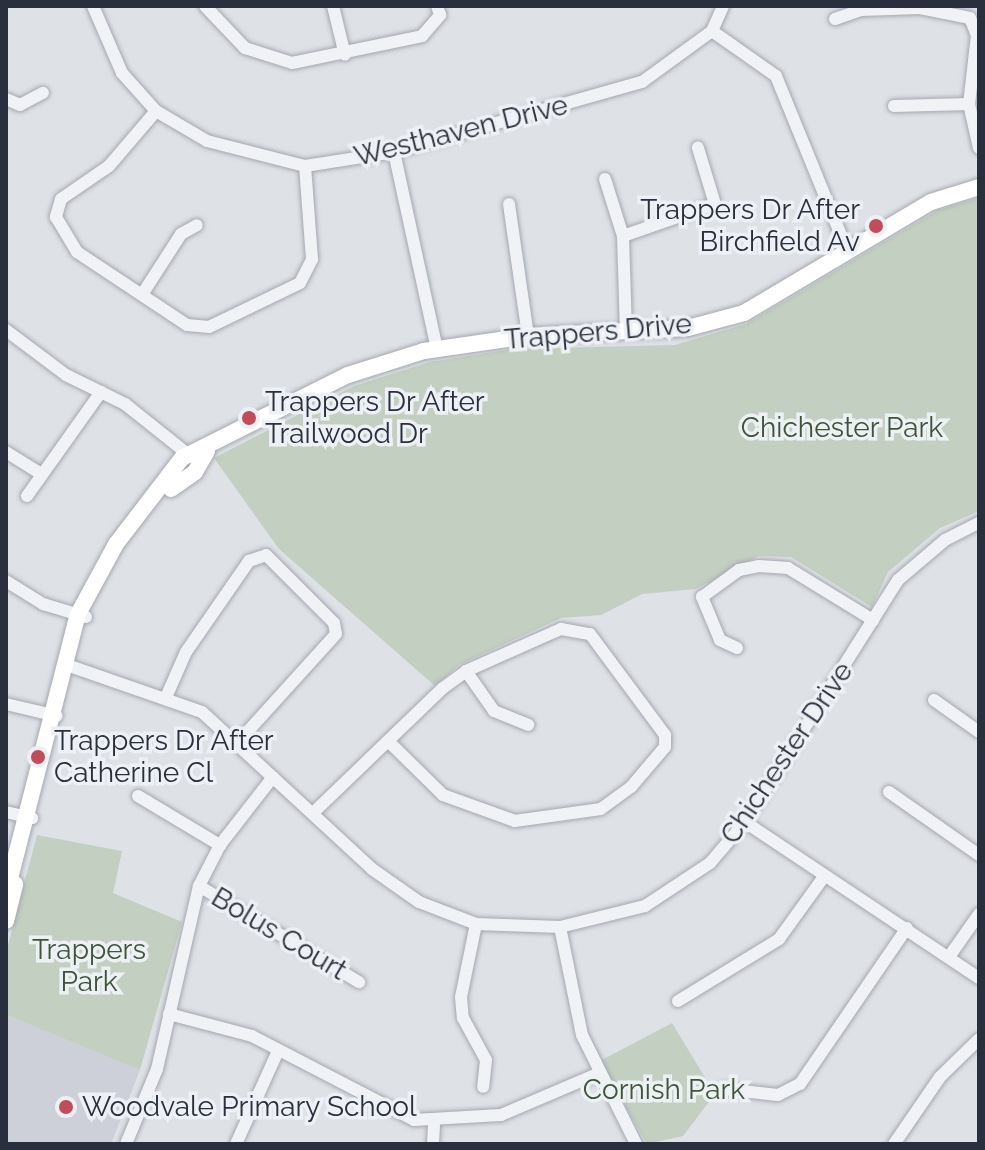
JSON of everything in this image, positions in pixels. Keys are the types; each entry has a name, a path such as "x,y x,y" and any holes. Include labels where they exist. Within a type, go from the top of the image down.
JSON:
{"main road":[{"name":"Trappers Drive","path":"6,921 29,818 82,616 121,548 189,460 348,375 437,349 528,336 626,333 744,313 931,202 979,187"},
{"name":"Trappers Drive","path":"6,894 29,818"}],"street":[{"name":"Westhaven Drive","path":"93,6 122,73 156,111 207,141 305,166 394,152 642,82 712,31"},
{"path":"205,6 245,48 292,63 345,55 422,36 440,15 437,6"},
{"path":"333,6 345,55"},
{"path":"723,6 712,31 776,76 847,250"},
{"path":"835,19 861,10 920,8 970,18 977,35 969,104 979,148"},
{"path":"6,99 20,105 43,93"},
{"path":"894,106 969,104"},
{"path":"156,111 109,166 61,199 56,217 77,252 187,325 209,327 300,283 312,259 305,166"},
{"path":"623,236 715,204 698,148"},
{"path":"394,152 437,349"},
{"path":"605,179 623,236 626,333"},
{"path":"509,204 528,336"},
{"path":"143,293 181,234 197,225"},
{"path":"6,330 101,392 189,460"},
{"path":"27,496 39,473 101,392"},
{"path":"6,452 39,473"},
{"name":"Chichester Drive","path":"69,665 167,695 238,742 313,813 419,902 476,924 560,927 661,898 710,863 745,822 898,580 945,540 979,523"},
{"path":"167,695 186,652 249,561 266,555 334,623 336,634 238,742"},
{"path":"737,648 720,640 702,597 739,570 759,566 788,568 873,620"},
{"path":"6,581 43,604 82,616"},
{"path":"313,813 388,741 466,671 577,627 659,718 665,747 601,809 515,821 443,795 388,741"},
{"path":"466,671 494,711 528,725"},
{"path":"934,700 979,732"},
{"path":"6,704 56,715"},
{"path":"126,1144 157,1069 199,886 220,845 273,777"},
{"path":"889,792 979,855"},
{"path":"138,796 220,845"},
{"path":"6,812 29,818"},
{"path":"745,822 823,878 951,954 979,978"},
{"path":"678,1001 779,939 823,878"},
{"name":"Bolus Court","path":"199,886 359,982"},
{"path":"951,954 979,914"},
{"path":"476,924 461,997 463,1018 486,1060 483,1087"},
{"path":"560,927 569,988 597,1074 636,1144"},
{"path":"724,1089 778,1095 800,1084 907,928"},
{"path":"169,1014 252,1036 362,1099 434,1123 501,1115 597,1074"},
{"path":"894,1144 940,1077 979,1039"},
{"path":"236,1144 278,1051"},
{"path":"433,1144 434,1123"}],"shaded area":[{"name":"Woodvale Primary School","path":"6,1015 140,1070 111,1144 6,1144"}],"green space":[{"name":"Chichester Park","path":"979,198 979,511 940,528 888,572 872,607 791,557 759,556 696,589 642,594 601,615 561,618 459,665 435,686 279,549 214,458 354,386 430,362 514,349 675,345 746,324 938,210"},
{"name":"Trappers Park","path":"37,835 122,851 113,893 182,922 140,1070 6,1015 6,953"},
{"name":"Cornish Park","path":"672,1023 715,1094 683,1136 647,1144 600,1061"}],"place":[{"name":"Trappers Dr After Birchfield Av","path":"876,226"},
{"name":"Trappers Dr After Trailwood Dr","path":"249,418"},
{"name":"Trappers Dr After Catherine Cl","path":"38,757"},
{"name":"Woodvale Primary School","path":"66,1107"}]}
